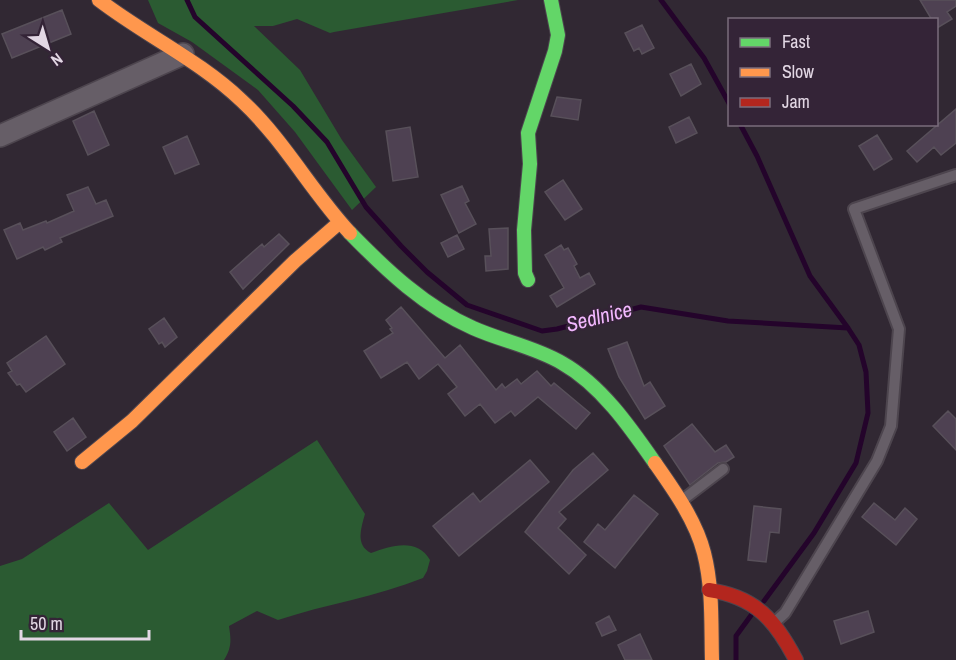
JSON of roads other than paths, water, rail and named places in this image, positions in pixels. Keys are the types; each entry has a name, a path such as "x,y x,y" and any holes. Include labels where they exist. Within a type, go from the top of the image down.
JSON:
{"main road":[{"path":"99,0 116,14 183,54 221,82 253,111 340,222 400,280 447,315 478,330 547,355 581,375 606,400 681,501 700,539 708,569 712,660"},
{"path":"528,280 525,273 524,230 530,164 528,133 555,51 558,35 551,0"},
{"path":"82,462 132,421 295,261 340,222"},
{"path":"709,590 736,595 754,605 772,620 796,660"}],"street":[{"path":"0,136 183,54"}],"lane":[{"path":"772,620 790,605 844,518 877,461 891,426 899,329 854,209 956,176"},
{"path":"681,501 723,469"}],"waterway":[{"name":"Sedlnice","path":"187,0 195,17 293,106 327,142 366,207 401,246 427,272 467,305 542,331 641,307 728,321 848,328 859,345 866,372 868,413 856,463 814,533 764,601"},
{"path":"661,0 704,58 728,101"},
{"path":"741,126 757,156 810,276 848,328"},
{"name":"Sedlnice","path":"736,660 736,636 752,614"}]}
